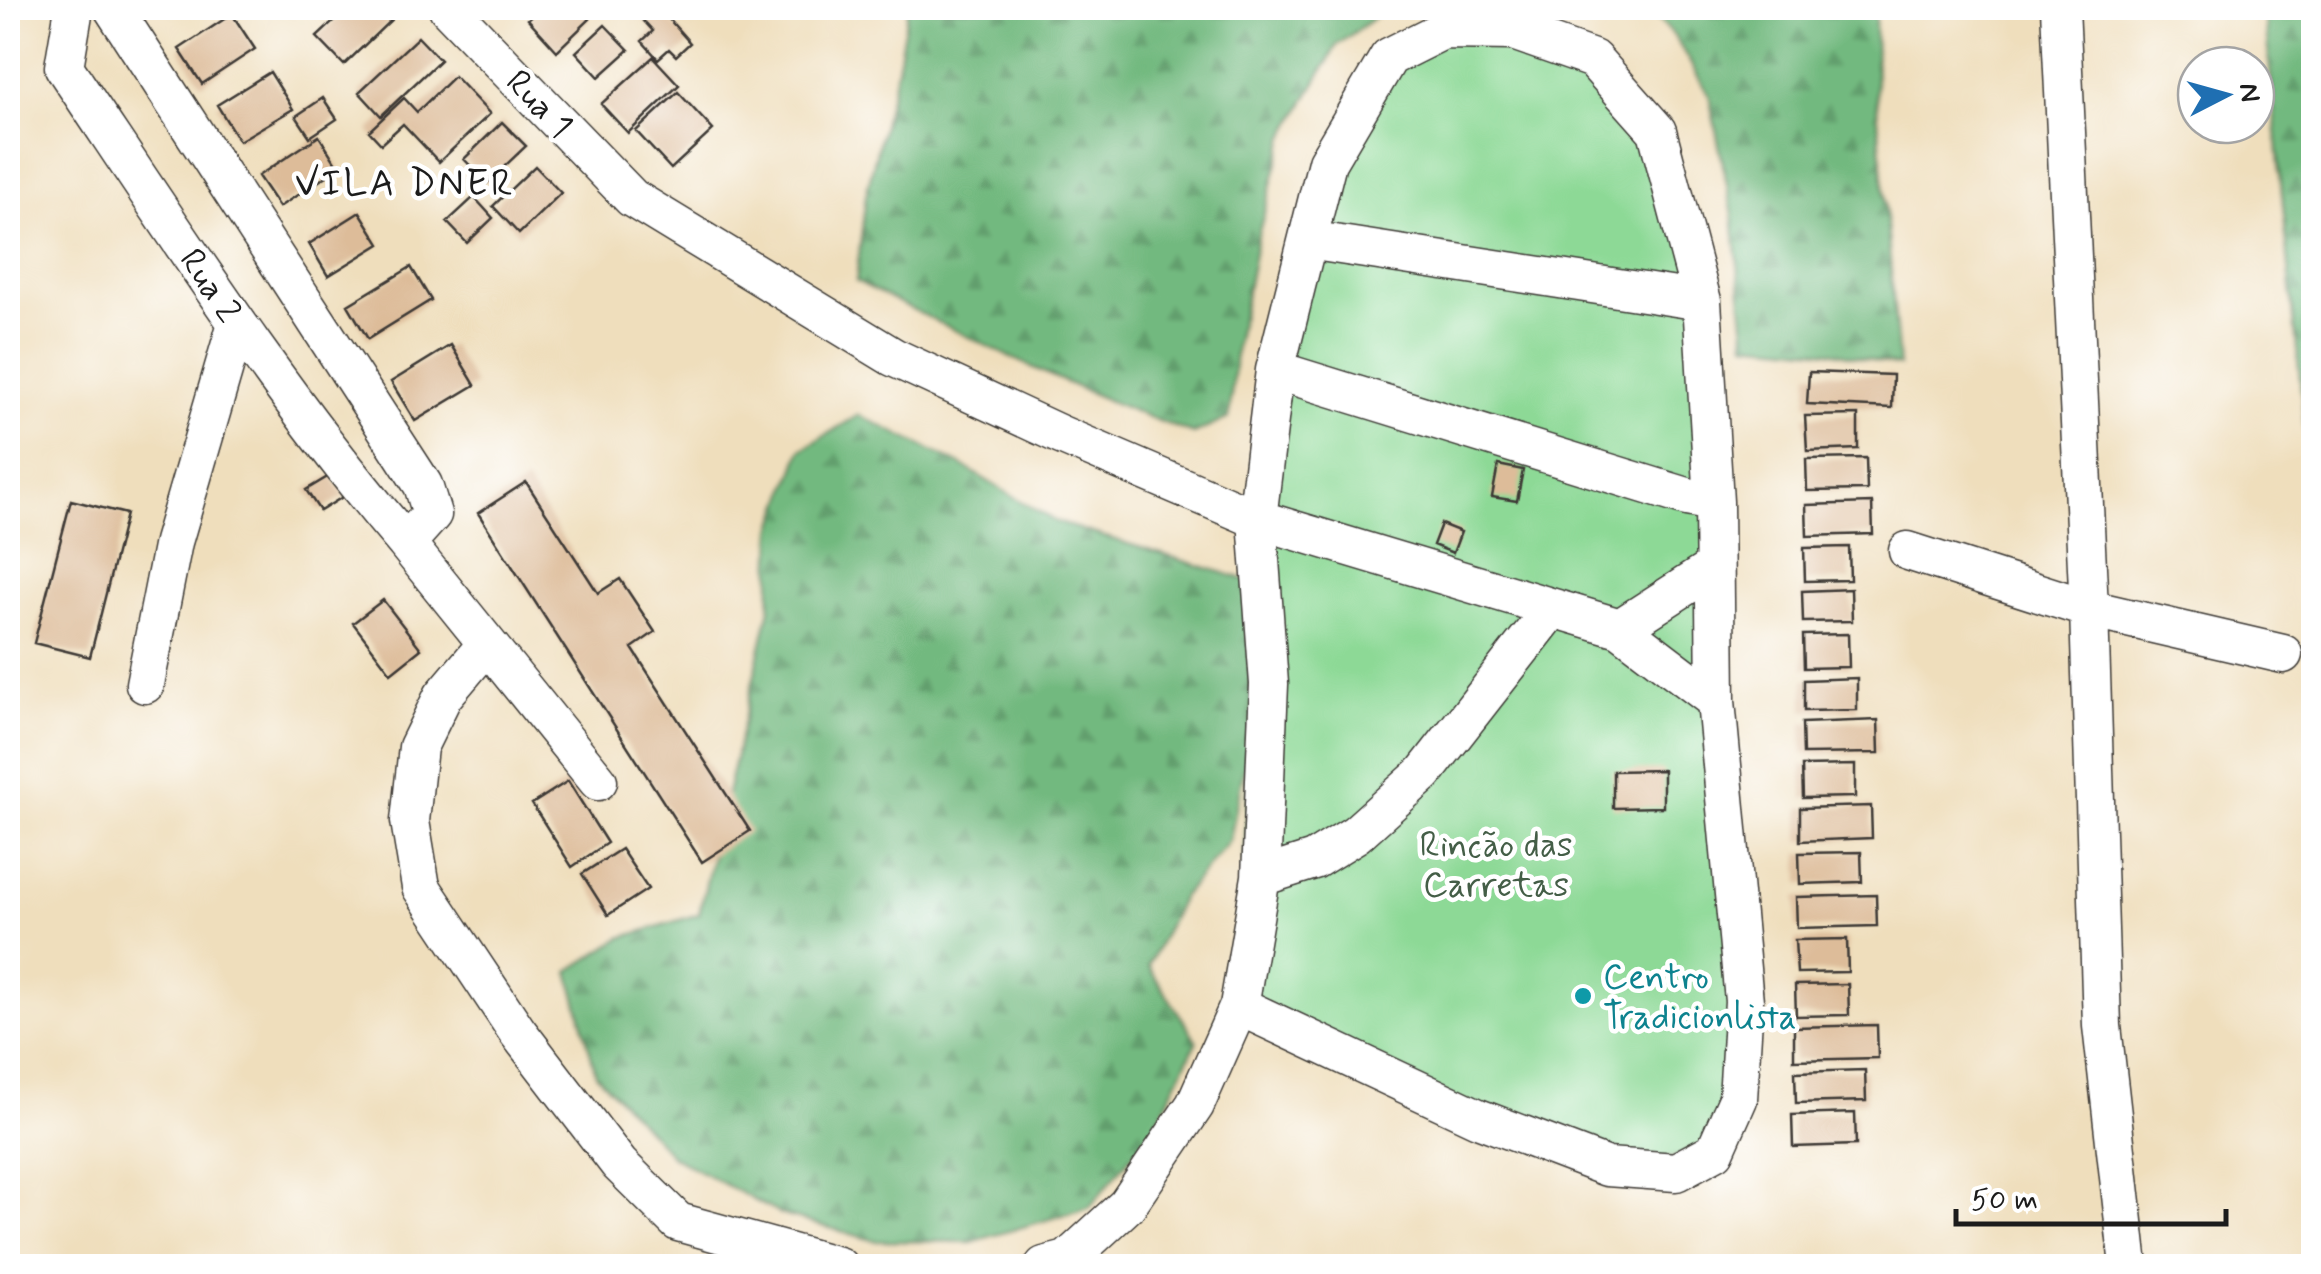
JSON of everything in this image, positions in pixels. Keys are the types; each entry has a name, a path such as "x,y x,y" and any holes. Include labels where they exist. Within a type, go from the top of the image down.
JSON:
{"street":[{"name":"Rua 2","path":"74,8 64,67 237,323 374,504 598,781"},
{"name":"Rua 2","path":"113,8 423,485 432,514 406,543"},
{"name":"Rua 1","path":"448,8 632,198 893,357 1060,435 1257,519 1620,628"},
{"path":"2060,8 2089,610 2102,1026 2129,1266"},
{"path":"1044,1266 1067,1260 1127,1204 1195,1105 1239,1006 1261,877 1268,684 1257,519 1276,370 1327,162 1389,57 1443,30 1513,30 1593,59 1657,131 1702,300 1714,502 1716,701 1744,1001 1738,1099 1715,1151 1676,1172 1607,1167 1478,1118 1239,1006"},
{"path":"1308,240 1702,300"},
{"path":"145,684 172,542 237,323"},
{"path":"1276,370 1714,502"},
{"path":"1908,551 2089,610 2284,654"},
{"path":"1713,568 1620,628 1716,701"},
{"path":"1261,877 1314,860 1356,834 1424,773 1553,608"},
{"path":"487,644 443,696 418,747 410,821 421,887 539,1061 619,1164 678,1222 838,1266"}],"green space":[{"path":"908,8 1387,8 1337,45 1285,137 1257,239 1236,345 1229,418 1194,434 1150,418 980,343 856,281 866,195"},
{"path":"1650,8 1875,8 1876,94 1899,366 1830,351 1746,343 1733,215 1709,95 1675,37"},
{"path":"2264,8 2313,8 2313,515 2276,132 2276,45 2268,45"},
{"name":"Rincão das Carretas","path":"1443,30 1593,59 1657,131 1702,301 1744,1001 1715,1151 1607,1167 1239,1006 1257,519 1327,162 1389,57"},
{"path":"859,415 961,465 1056,522 1247,580 1251,731 1230,840 1182,897 1148,966 1197,1041 1154,1128 1089,1208 971,1242 876,1241 780,1214 672,1156 596,1074 569,971 621,938 699,914 770,608 773,529 801,450"}],"building":[{"path":"348,8 387,8 395,16 344,65 317,37"},
{"path":"540,8 580,8 590,19 557,51 528,19"},
{"path":"659,8 690,43 676,56 669,49 658,59 642,41 653,31 644,21"},
{"path":"232,14 255,49 202,84 179,49"},
{"path":"605,25 629,50 599,77 576,52"},
{"path":"418,37 440,60 381,116 359,92"},
{"path":"653,57 679,85 628,133 601,104"},
{"path":"270,72 293,109 239,141 217,105"},
{"path":"454,76 490,114 439,162 403,124 381,144 369,131 404,98 417,112"},
{"path":"678,92 713,130 671,169 636,131"},
{"path":"323,98 337,119 310,137 296,116"},
{"path":"502,122 526,146 487,183 464,159"},
{"path":"319,136 339,168 279,207 258,176"},
{"path":"535,166 561,193 519,234 493,206"},
{"path":"474,197 493,218 467,243 447,222"},
{"path":"360,212 380,244 328,276 309,244"},
{"path":"411,267 431,300 368,339 348,305"},
{"path":"451,345 475,385 415,421 391,382"},
{"path":"1809,372 1893,375 1892,408 1807,404"},
{"path":"1858,415 1858,449 1807,451 1805,416"},
{"path":"1866,458 1867,490 1807,491 1806,459"},
{"path":"1498,465 1523,470 1517,501 1492,497"},
{"path":"331,475 344,496 320,511 306,490"},
{"path":"526,482 598,593 620,579 655,632 632,648 750,831 702,862 478,513"},
{"path":"71,500 126,514 90,657 34,643"},
{"path":"1872,503 1873,534 1807,536 1806,505"},
{"path":"1441,524 1461,532 1453,553 1433,545"},
{"path":"1849,547 1850,580 1805,581 1804,548"},
{"path":"1851,589 1852,621 1803,622 1802,591"},
{"path":"383,600 421,649 391,673 353,623"},
{"path":"1848,634 1849,667 1804,668 1803,635"},
{"path":"1857,678 1857,710 1804,711 1804,680"},
{"path":"1878,720 1879,753 1803,754 1802,723"},
{"path":"1855,765 1855,797 1803,798 1802,766"},
{"path":"1663,770 1663,807 1613,808 1613,771"},
{"path":"568,781 607,843 572,867 532,804"},
{"path":"1871,806 1872,838 1800,841 1800,808"},
{"path":"621,849 648,889 608,915 582,874"},
{"path":"1861,852 1862,882 1800,884 1799,853"},
{"path":"1876,895 1877,926 1797,928 1796,897"},
{"path":"1847,939 1848,972 1797,973 1795,940"},
{"path":"1848,984 1849,1015 1796,1016 1795,985"},
{"path":"1877,1025 1878,1058 1794,1060 1794,1027"},
{"path":"1865,1070 1866,1101 1796,1103 1795,1072"},
{"path":"1855,1113 1856,1145 1793,1147 1792,1115"}],"place":[{"name":"Centro Tradicionlista","path":"1583,996"}],"district":[{"name":"VILA DNER","path":"405,182"}]}
